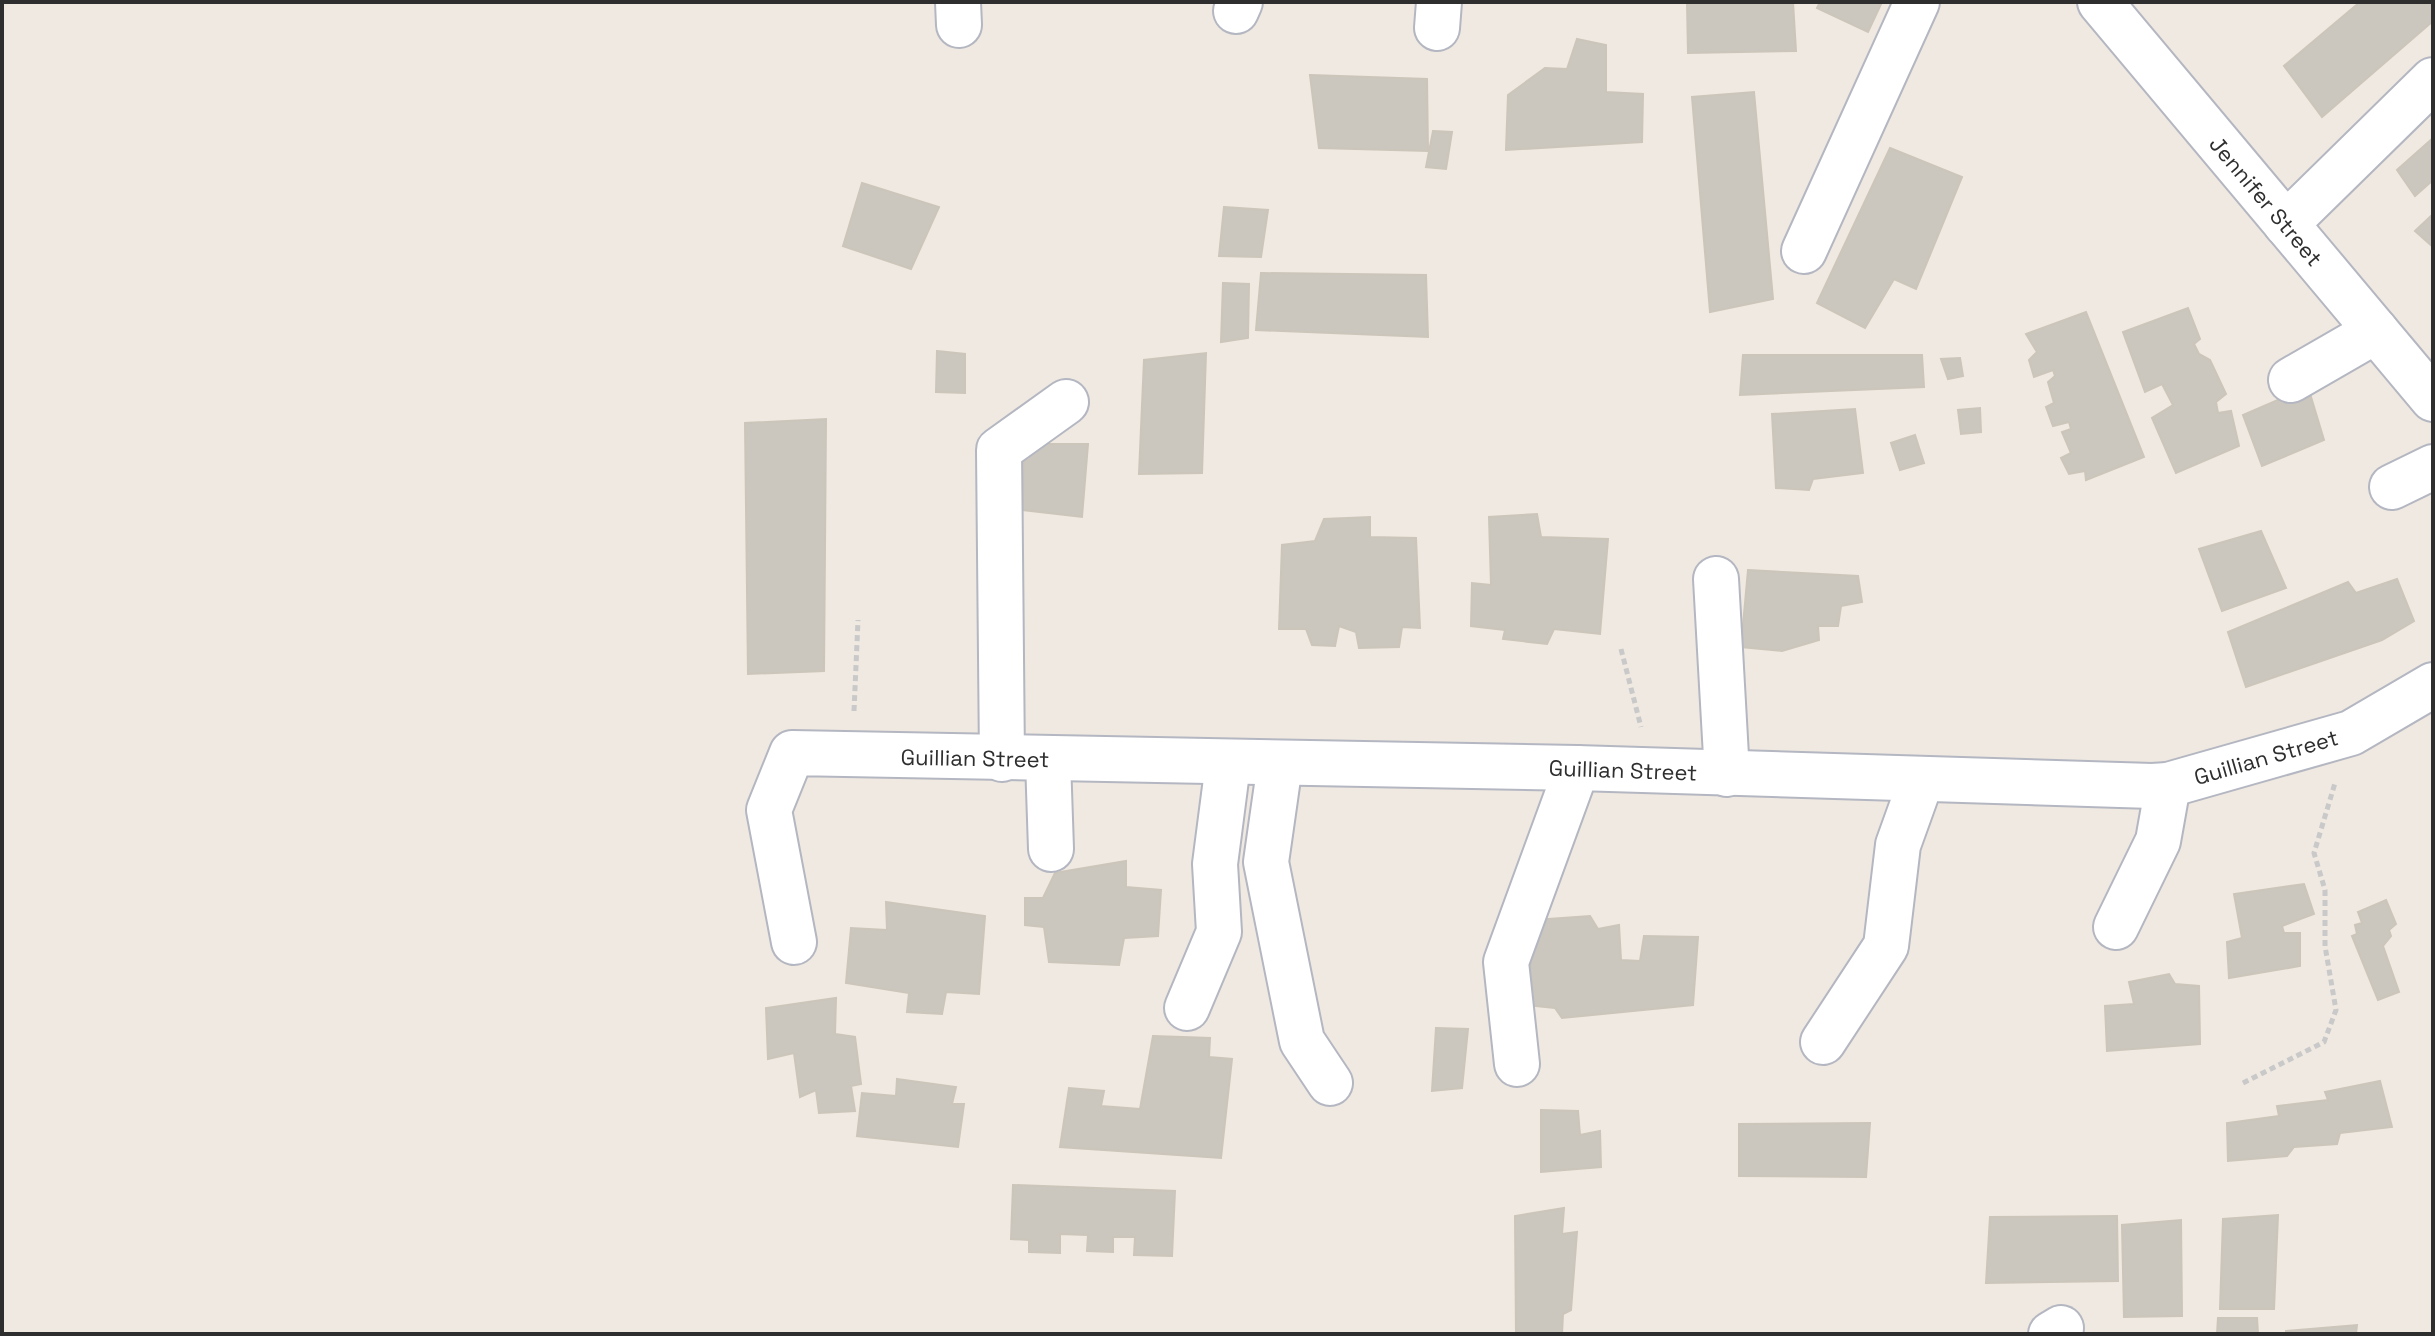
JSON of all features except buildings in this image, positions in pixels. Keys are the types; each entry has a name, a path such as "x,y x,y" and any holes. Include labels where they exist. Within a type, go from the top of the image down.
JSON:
{"street":[{"path":"1804,251 1917,2"},
{"name":"Jennifer Street","path":"2100,2 2433,399"},
{"path":"2286,224 2433,80"},
{"path":"2291,380 2376,331"},
{"path":"1002,759 999,450 1066,402"},
{"path":"2392,487 2433,467"},
{"path":"1716,579 1727,774"},
{"name":"Guillian Street","path":"794,942 769,810 792,753 1228,764 1577,768 1921,781 2168,785 2351,733 2432,691"},
{"path":"1048,760 1051,849"},
{"path":"1187,1008 1219,932 1215,864 1228,764"},
{"path":"1280,764 1266,862 1302,1041 1330,1083"},
{"path":"1517,1064 1506,962 1577,768"},
{"path":"1823,1042 1886,946 1898,845 1921,781"},
{"path":"2116,927 2158,841 2168,785"},
{"path":"1545,851 1548,902"}],"path":[{"path":"858,620 853,711 864,755"},
{"path":"1621,649 1653,771"},
{"path":"2243,1083 2324,1042 2336,1010 2325,946 2325,890 2314,853 2351,733"}]}
